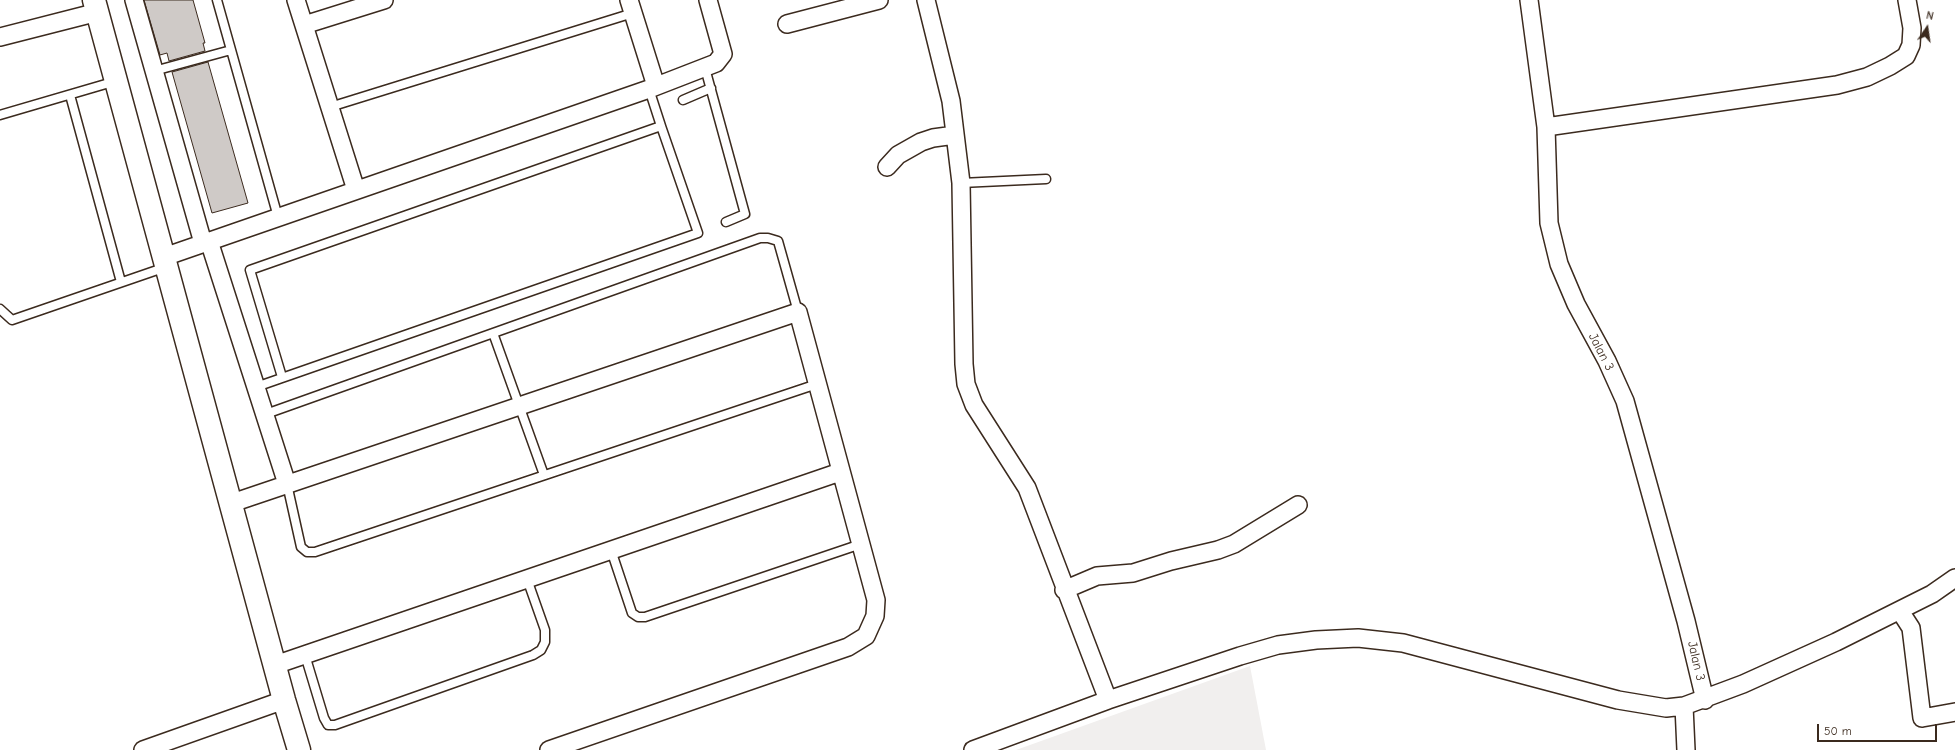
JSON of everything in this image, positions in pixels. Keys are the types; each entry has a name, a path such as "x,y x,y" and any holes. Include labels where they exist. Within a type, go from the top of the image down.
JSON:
{"main road":[{"path":"96,6 232,503 284,700 299,750"}],"street":[{"path":"134,0 206,242 256,387 263,415 287,484"},
{"path":"296,0 356,190"},
{"path":"304,25 384,0"},
{"path":"165,262 206,242 652,87 716,63 723,54 708,0"},
{"path":"787,24 878,0"},
{"path":"926,0 951,102 961,183 964,364 966,384 974,405 1027,488 1064,590 1108,700"},
{"name":"Jalan 3","path":"1529,0 1546,128 1549,223 1559,264 1576,304 1607,362 1625,401 1686,621 1705,700"},
{"path":"1546,128 1837,85 1867,77 1890,66 1906,56 1911,45 1912,28 1908,0"},
{"path":"0,37 96,6"},
{"path":"631,6 652,87"},
{"path":"887,167 898,155 921,142 933,138 955,135"},
{"path":"232,503 798,312 840,472 876,600 876,616 866,636 848,647 549,750"},
{"path":"275,665 840,472"},
{"path":"1064,590 1097,576 1132,573 1171,561 1218,550 1234,544 1298,506"},
{"path":"973,750 1108,700 1278,645 1316,640 1358,638 1403,643 1645,705 1666,708 1684,706 1705,700 1779,668 1900,611 1932,594 1955,578"},
{"path":"1900,611 1911,628 1922,718 1955,712"},
{"path":"143,750 284,700"},
{"path":"1684,706 1686,750"}],"lane":[{"path":"217,0 278,217"},
{"path":"330,107 631,6"},
{"path":"154,71 231,50"},
{"path":"705,68 745,214 726,222"},
{"path":"0,115 116,81"},
{"path":"256,387 698,233 661,126 652,87"},
{"path":"683,100 711,88"},
{"path":"70,95 121,282"},
{"path":"282,377 250,270 661,126"},
{"path":"961,183 1046,179"},
{"path":"263,415 760,238 768,238 778,241 798,312"},
{"path":"0,309 12,320 121,282 165,262"},
{"path":"493,333 544,475"},
{"path":"287,484 301,547 307,552 316,552 817,384"},
{"path":"611,550 632,613 638,617 645,617 860,544"},
{"path":"305,655 328,725 342,723 533,655 541,650 545,642 545,630 527,579"}],"shaded area":[{"path":"1250,666 1266,750 1016,750"}],"building":[{"path":"144,0 193,0 205,43 203,43 205,51 169,61 167,53 160,55"},
{"path":"208,62 248,203 212,213 172,72"}]}
